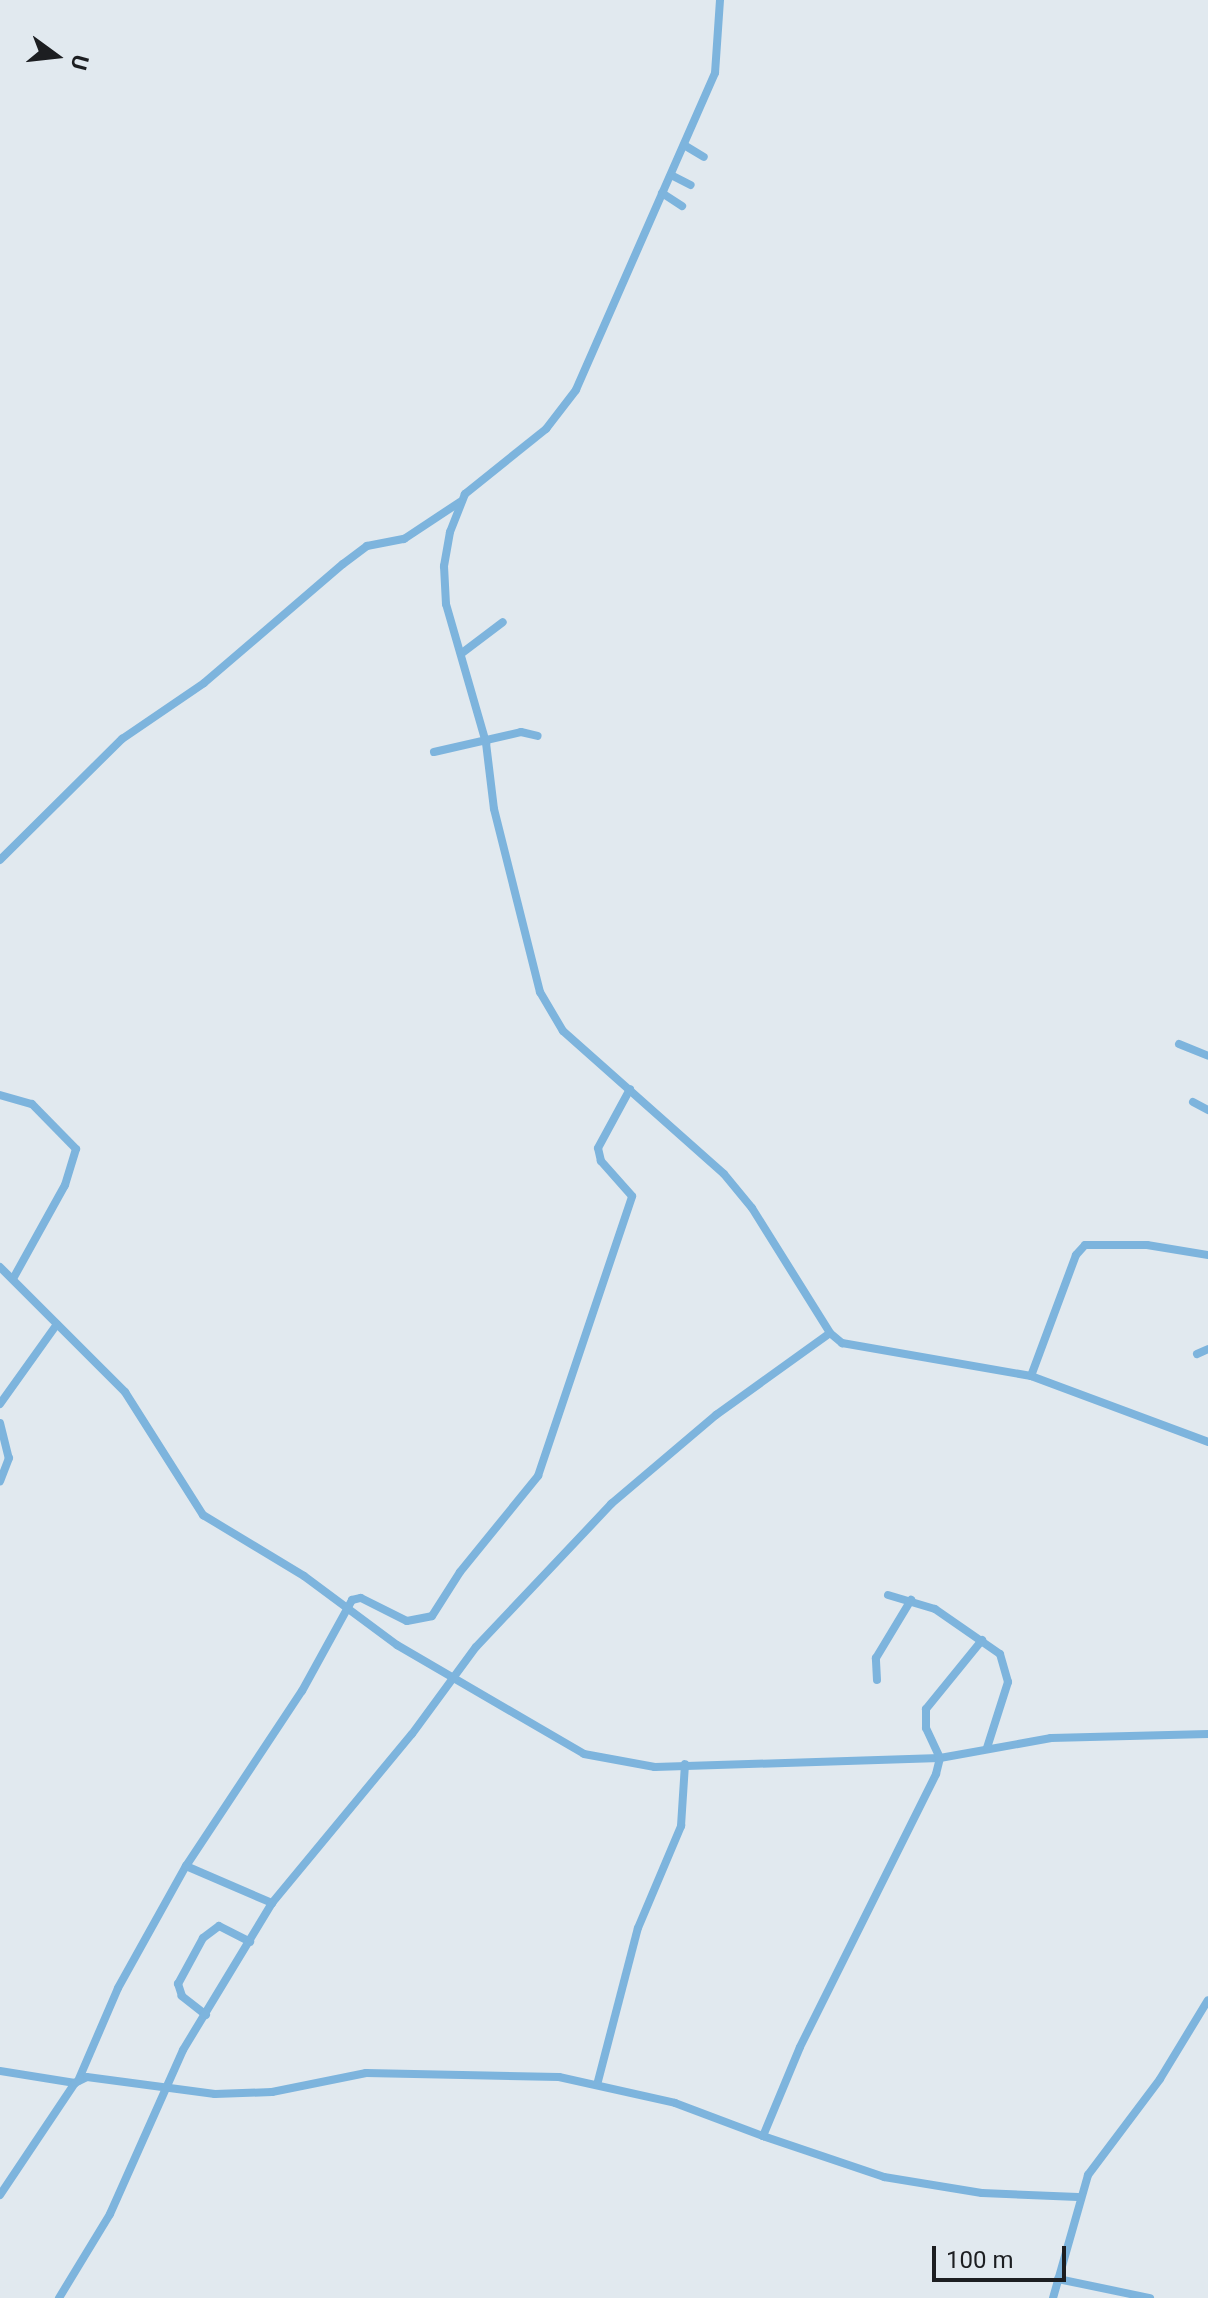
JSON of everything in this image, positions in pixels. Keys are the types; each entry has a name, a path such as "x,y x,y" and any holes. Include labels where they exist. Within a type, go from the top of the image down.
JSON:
{"street":[{"path":"0,860 122,739 204,683 367,546 404,539 460,502 486,473 565,409 715,73 720,0"},
{"path":"684,145 704,157"},
{"path":"671,175 691,185"},
{"path":"662,193 682,206"},
{"path":"460,502 443,585 486,743 494,809 540,992 563,1031 699,1148 752,1208 830,1333 842,1343 876,1352 1031,1376 1208,1442"},
{"path":"462,653 503,622"},
{"path":"434,752 486,743 521,732 538,736"},
{"path":"1179,1044 1208,1056"},
{"path":"0,2195 77,2082 118,1988 186,1866 302,1691 347,1608 361,1598 407,1621 432,1616 460,1572 538,1476 632,1196 601,1161 598,1148 630,1089"},
{"path":"0,1095 32,1104 76,1149 65,1185 13,1279"},
{"path":"1193,1102 1208,1110"},
{"path":"1031,1376 1076,1255 1085,1245 1147,1245 1208,1255"},
{"path":"0,1267 125,1392 203,1515 452,1677 584,1754 630,1765 940,1758 987,1748 1099,1733 1208,1734"},
{"path":"0,1404 57,1324"},
{"path":"59,2298 110,2214 166,2088 272,1903 452,1677 611,1504 716,1415 830,1333"},
{"path":"1197,1354 1208,1349"},
{"path":"0,1423 9,1458 0,1481"},
{"path":"888,1595 935,1609 1000,1654 1008,1675 987,1748"},
{"path":"877,1680 876,1658 911,1600"},
{"path":"940,1758 926,1728 926,1709 982,1640"},
{"path":"763,2136 800,2047 940,1758"},
{"path":"597,2085 638,1928 681,1826 685,1764"},
{"path":"186,1866 272,1903"},
{"path":"206,2015 182,1996 178,1984 203,1938 219,1926 250,1942"},
{"path":"1053,2298 1078,2197 1093,2166 1160,2079 1208,2000"},
{"path":"0,2071 77,2082 99,2076 197,2094 272,2092 356,2074 415,2072 559,2077 675,2103 884,2177 982,2193 1078,2197"},
{"path":"1058,2279 1150,2298"}]}
